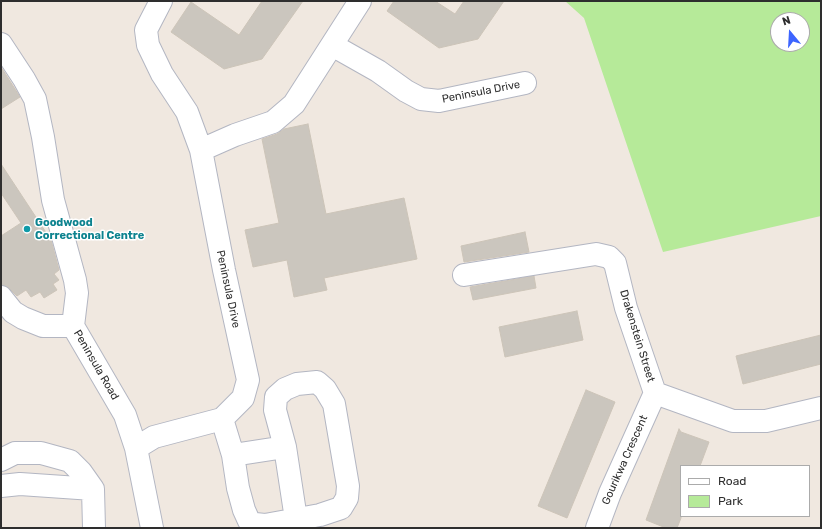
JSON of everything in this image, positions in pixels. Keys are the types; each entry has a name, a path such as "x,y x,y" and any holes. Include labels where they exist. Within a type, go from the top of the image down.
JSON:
{"street":[{"name":"Peninsula Drive","path":"161,1 146,30 148,45 162,74 187,112 202,150 224,270 248,380 243,398 222,419"},
{"path":"202,150 235,135 273,122 294,104 360,1"},
{"name":"Peninsula Road","path":"1,44 35,99 43,137 53,200 75,280 77,293 73,326 125,416 136,448 152,528"},
{"name":"Peninsula Drive","path":"332,45 378,70 406,91 421,99 439,101 525,83"},
{"name":"Drakenstein Street","path":"464,275 596,254 609,257 615,264 626,308 655,393 733,421 766,422 821,408"},
{"path":"1,297 13,312 22,318 43,326 73,326"},
{"path":"136,448 154,436 222,419 233,455 238,488 244,510 249,521 255,524 265,525 320,515 341,508 347,498 348,486 334,404 325,389 317,382 297,384 286,389 276,397 275,410 285,447 296,519"},
{"name":"Gourikwa Crescent","path":"597,528 610,493 655,393"},
{"path":"233,455 285,447"},
{"path":"1,460 15,453 41,453 70,461 81,472 92,489 94,528"},
{"path":"1,486 20,484 92,489"}],"green space":[{"path":"565,1 821,1 821,216 663,252 584,18"}],"building":[{"path":"262,1 303,1 262,59 224,69 171,32 191,2 239,35"},
{"path":"394,1 435,1 455,14 464,1 504,1 478,39 439,48 387,11"},
{"path":"1,67 20,97 1,109"},
{"path":"308,124 326,214 404,198 417,259 324,278 327,290 294,297 287,260 253,267 245,230 279,223 262,139 277,134 284,129"},
{"name":"Goodwood Correctional Centre","path":"1,164 51,240 59,270 54,274 59,280 53,284 57,290 44,298 40,292 31,297 26,290 17,296 10,289 1,285 1,236 21,223 1,193"},
{"path":"525,232 529,252 464,262 461,246"},
{"path":"534,276 536,288 473,300 470,287"},
{"path":"577,311 583,340 505,357 499,327"},
{"path":"821,335 821,364 743,384 736,356"},
{"path":"586,390 615,402 567,518 538,506"},
{"path":"679,429 681,432 709,442 700,465 680,465 681,518 677,528 666,528 646,520"}],"place":[{"name":"Goodwood Correctional Centre","path":"27,229"}]}
